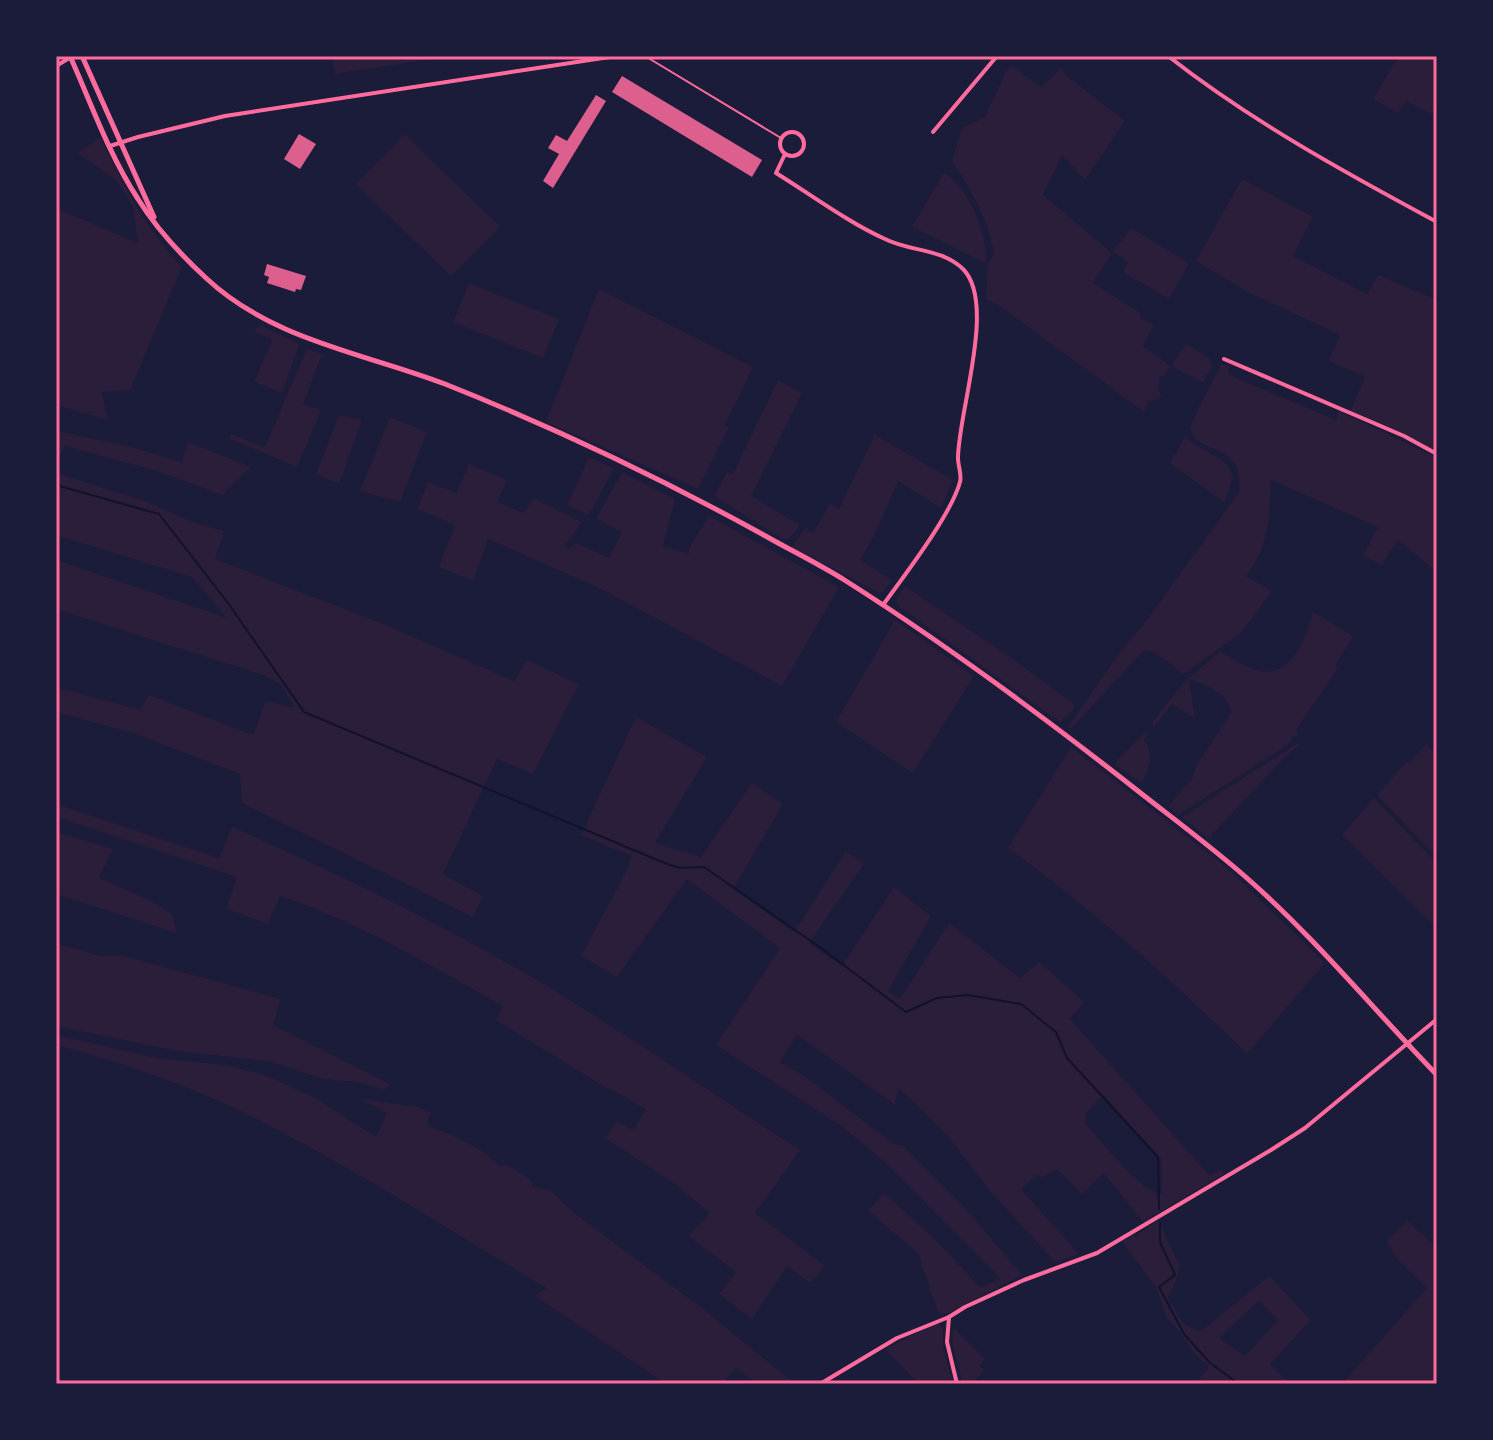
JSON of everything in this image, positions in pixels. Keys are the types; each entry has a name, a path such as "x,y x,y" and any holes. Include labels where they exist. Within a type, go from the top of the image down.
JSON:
{"main road":[{"path":"82,56 158,225"},
{"path":"71,57 137,199 176,249 210,282 252,313 319,343 447,385 702,501 883,605 1071,739 1246,877 1295,923 1437,1075"}],"street":[{"path":"110,146 225,116 616,56"},
{"path":"933,132 997,56"},
{"path":"1168,56 1317,157 1437,222"},
{"path":"56,66 71,57"},
{"path":"788,132 795,132 803,142 800,153 793,156 785,154 781,149 781,138 788,132"},
{"path":"785,154 776,173 885,240 938,253 952,260 966,272 977,300 973,356 958,458 961,480 940,521 883,605"},
{"path":"1224,359 1404,436 1437,454"},
{"path":"820,1384 897,1338 949,1317 1024,1280 1097,1253 1178,1206 1305,1128 1437,1019"},
{"path":"949,1317 947,1342 957,1384"}],"lane":[{"path":"645,56 781,138"}],"shaded area":[{"path":"332,56 450,56 335,74"},
{"path":"1399,56 1437,56 1437,105 1431,114 1406,101 1398,113 1373,99"},
{"path":"1012,66 1041,87 1061,68 1125,121 1085,180 1062,155 1043,195 1112,253 1093,283 1154,325 1143,346 1171,366 1164,376 1160,376 1161,398 1148,402 1144,412 997,304 986,300 988,265 994,253 991,240 978,205 952,161 962,128 985,117 1006,71"},
{"path":"405,134 500,227 451,276 356,184"},
{"path":"100,137 146,221 182,267 130,390 102,392 108,420 56,405 56,208 138,243 133,205 116,180 78,153"},
{"path":"944,173 961,188 975,213 984,240 985,263 912,227"},
{"path":"1242,179 1313,217 1293,256 1367,294 1378,275 1437,300 1437,452 1393,429 1350,412 1365,377 1329,361 1340,335 1246,291 1196,261"},
{"path":"1131,228 1189,263 1169,299 1123,272 1128,262 1113,251"},
{"path":"469,283 559,319 543,358 453,322"},
{"path":"599,289 753,367 725,425 729,427 698,489 546,422"},
{"path":"261,325 299,344 282,393 254,382 272,340 254,331"},
{"path":"1186,344 1210,359 1212,366 1203,383 1171,366"},
{"path":"307,348 322,354 303,404 321,410 297,467 230,439 231,434 265,447"},
{"path":"1221,365 1230,365 1228,373 1234,377 1336,420 1339,411 1437,458 1437,572 1398,540 1382,565 1363,556 1378,527 1271,480 1264,541 1246,576 1272,591 1241,633 1184,674 1154,652 1144,650 1071,729 1068,727 1117,656 1147,620 1239,492 1239,475 1234,463 1227,455 1200,442 1191,428"},
{"path":"778,380 802,393 751,496 800,525 789,539 783,539 714,496 727,472 733,474"},
{"path":"339,415 362,420 339,484 316,474"},
{"path":"390,417 427,432 400,502 360,491"},
{"path":"57,431 182,462 188,442 251,467 222,495 157,471 65,446 59,458 56,457"},
{"path":"875,435 953,480 941,508 898,481 860,560 892,580 883,592 792,547 805,528 813,533 830,504 839,509"},
{"path":"1185,436 1229,467 1232,475 1224,502 1170,463"},
{"path":"589,457 614,468 589,515 567,505"},
{"path":"469,464 505,479 497,502 524,513 534,498 582,522 565,546 569,549 577,543 609,558 622,532 596,519 622,472 675,499 663,546 689,554 689,548 709,516 839,587 782,686 599,588 488,539 473,581 439,567 455,525 417,509 428,482 456,493"},
{"path":"56,473 145,501 196,523 224,531 215,559 386,625 514,681 527,660 579,684 533,774 497,759 443,874 483,896 473,917 242,803 240,774 136,734 56,712 56,687 140,710 149,695 253,735 266,701 295,708 280,684 263,675 56,609 56,560 227,618 192,577 56,535"},
{"path":"905,586 1074,704 1073,710 1060,722 900,607 896,601"},
{"path":"1313,612 1353,636 1335,666 1338,668 1296,730 1298,735 1291,737 1291,742 1282,749 1178,815 1168,806 1192,779 1196,766 1231,713 1230,706 1216,691 1189,679 1195,719 1172,704 1154,727 1152,722 1185,681 1220,652 1267,672 1287,664 1301,645"},
{"path":"895,620 974,676 913,773 836,722"},
{"path":"636,717 707,757 655,843 701,857 752,783 783,804 733,889 794,932 846,851 864,864 809,943 842,966 894,887 931,916 888,991 900,999 949,923 1020,978 1039,962 1084,1002 1070,1019 1210,1176 1222,1169 1224,1174 1143,1222 1104,1173 1082,1194 1057,1169 1042,1178 1037,1175 1021,1189 1079,1254 1055,1262 990,1191 947,1135 898,1087 895,1105 797,1035 780,1062 803,1075 894,1144 903,1146 968,1211 1022,1275 947,1314 938,1313 918,1253 868,1211 884,1193 934,1238 981,1288 1000,1278 886,1163 840,1125 716,1045 780,948 687,879 617,977 581,956 629,866 631,856 581,835","holes":["1103,1095 1161,1159 1162,1194 1143,1184 1121,1164 1085,1123 1086,1113"]},
{"path":"1144,733 1149,734 1144,739 1150,761 1142,783 1114,764"},
{"path":"1298,743 1300,745 1281,761 1211,836 1211,840 1182,817"},
{"path":"1426,744 1437,755 1437,857 1377,795"},
{"path":"1071,747 1226,867 1325,963 1247,1054 1131,946 1008,848"},
{"path":"1374,798 1437,864 1437,928 1342,835"},
{"path":"56,804 219,858 232,827 417,914 560,994 800,1150 755,1213 825,1266 810,1283 787,1266 752,1319 719,1294 736,1272 688,1236 710,1213 676,1185 605,1138 617,1121 633,1130 646,1109 496,1020 503,1006 394,946 280,896 268,924 226,909 237,877 56,817"},
{"path":"56,832 113,849 99,878 148,899 172,914 177,933 56,894"},
{"path":"56,943 100,956 124,956 281,999 273,1025 390,1084 384,1090 357,1082 323,1079 268,1061 177,1051 56,1026"},
{"path":"56,1035 157,1058 224,1065 262,1074 316,1098 376,1137 387,1113 360,1099 418,1107 431,1113 427,1122 430,1127 477,1148 499,1166 510,1166 532,1181 532,1187 550,1190 573,1212 707,1312 795,1384 757,1384 736,1368 722,1384 666,1384 535,1296 546,1288 353,1172 213,1098 56,1045"},
{"path":"1158,1221 1180,1266 1167,1298 1183,1323 1200,1332 1269,1276 1311,1320 1270,1364 1290,1384 1195,1384 1209,1367 1167,1319 1156,1287 1122,1242 1133,1235 1137,1238 1139,1233","holes":["1259,1301 1278,1320 1245,1356 1219,1338"]},
{"path":"1407,1221 1437,1245 1437,1384 1342,1384 1427,1288 1396,1257 1387,1242"},
{"path":"937,1323 943,1328 943,1348 953,1384 919,1384 885,1349"},
{"path":"953,1327 985,1359 979,1365 984,1371 971,1384 963,1384 952,1343"}],"building":[{"path":"622,76 762,160 752,177 612,92"},
{"path":"596,95 606,101 553,188 543,181 559,154 548,148 556,135 567,141"},
{"path":"299,134 316,144 300,169 284,159"},
{"path":"267,264 306,276 301,290 296,289 295,292 267,283 269,277 264,275"}],"waterway":[{"path":"56,485 159,514 228,603 304,712 667,864 680,868 704,867 821,948 906,1012 937,998 968,995 1021,1004 1056,1032 1067,1058 1158,1157 1159,1209"},
{"path":"1160,1223 1160,1242 1175,1275 1159,1287 1184,1334 1209,1362 1239,1384"}]}
